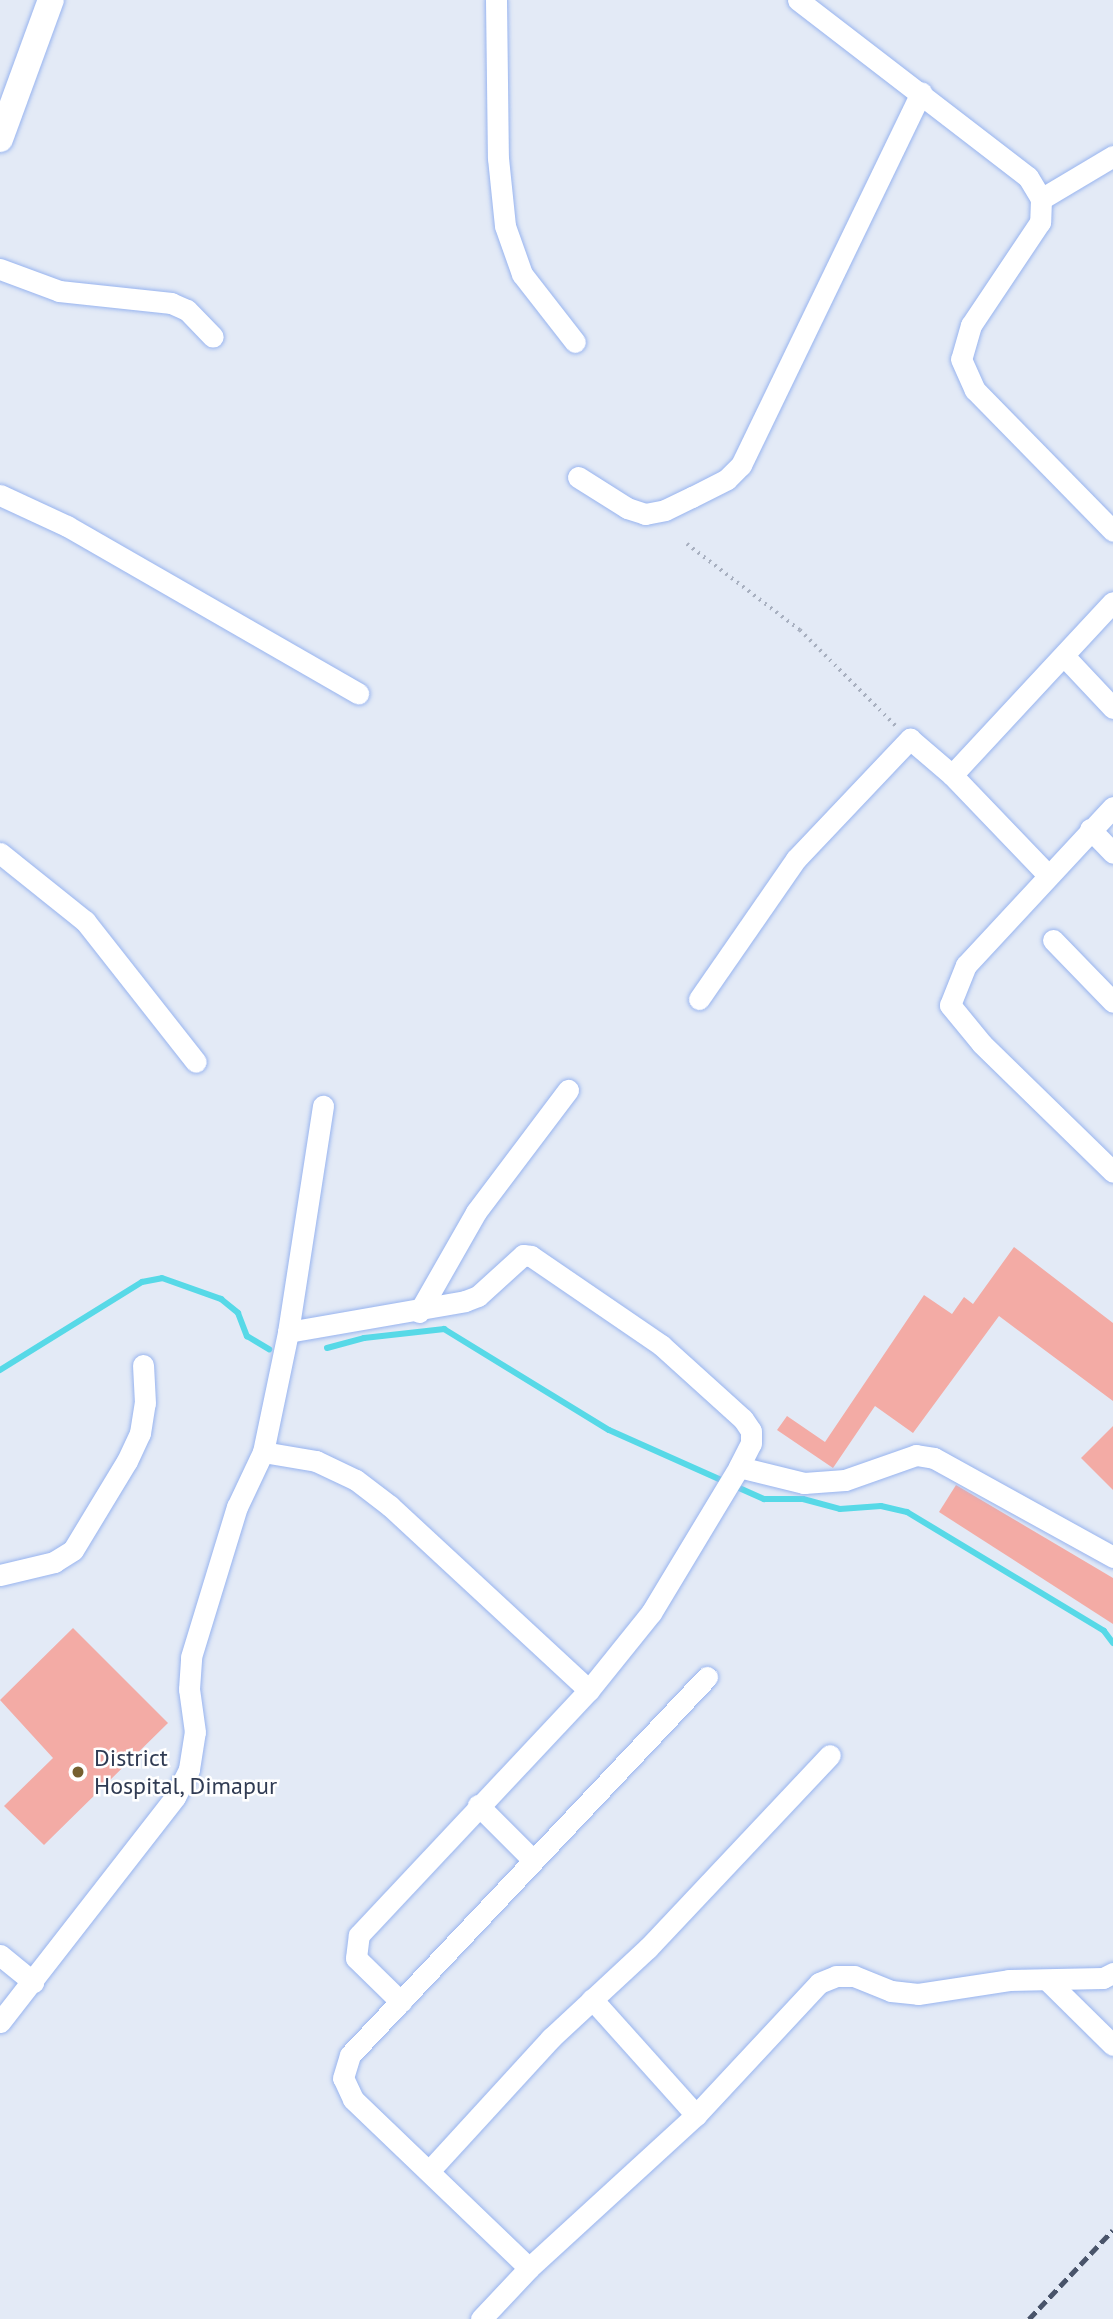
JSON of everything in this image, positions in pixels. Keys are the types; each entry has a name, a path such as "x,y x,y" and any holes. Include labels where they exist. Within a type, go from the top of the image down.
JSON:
{"main road":[{"path":"0,139 51,0"}],"street":[{"path":"496,0 498,158 505,226 522,274 575,342"},
{"path":"798,0 811,14 921,92 1028,177 1041,199 1040,222 971,325 961,359 975,390 1113,531"},
{"path":"578,477 627,508 645,514 665,510 704,491 741,465 921,92"},
{"path":"1041,199 1113,156"},
{"path":"0,269 59,291 171,303 187,310 213,337"},
{"path":"0,495 67,526 358,693"},
{"path":"953,775 1065,657 1113,602"},
{"path":"1065,657 1113,708"},
{"path":"699,999 796,859 911,739 953,775 1048,875"},
{"path":"1113,807 966,965 950,1005 982,1044 1113,1172"},
{"path":"1090,829 1113,853"},
{"path":"0,853 85,921 196,1062"},
{"path":"1053,940 1113,1002"},
{"path":"419,1312 476,1212 568,1090"},
{"path":"0,2022 175,1797 189,1769 195,1732 189,1689 191,1657 237,1507 263,1452 288,1332 323,1106"},
{"path":"288,1332 419,1312 478,1296 523,1255 531,1256 662,1345 743,1419 751,1431 751,1443 737,1472 651,1613 589,1690 478,1805 359,1935 354,1947 363,1968 401,2002"},
{"path":"0,1575 54,1562 73,1550 127,1461 140,1433 145,1403 143,1365"},
{"path":"263,1452 316,1461 356,1480 390,1506 589,1690"},
{"path":"737,1472 783,1481 820,1482 845,1480 916,1455 934,1458 1113,1557"},
{"path":"529,2268 354,2098 344,2078 350,2055 706,1677"},
{"path":"430,2170 592,1999 648,1948 830,1755"},
{"path":"478,1805 533,1860"},
{"path":"0,1955 33,1982"},
{"path":"481,2319 529,2268 696,2115 818,1983 836,1976 918,1994 1009,1980 1048,1981 1113,1973"},
{"path":"1048,1981 1113,2045"},
{"path":"592,1999 696,2115"}],"path":[{"path":"687,544 800,630 911,739"}],"building":[{"path":"1014,1247 1113,1323 1113,1401 999,1316 913,1433 875,1406 833,1468 777,1430 787,1416 825,1442 924,1295 952,1314 964,1297 973,1304"},
{"path":"1113,1426 1113,1490 1081,1458"},
{"path":"956,1485 1113,1578 1113,1624 939,1512"},
{"path":"73,1628 168,1723 44,1845 4,1806 53,1758 0,1700"}],"waterway":[{"path":"0,1370 142,1282 162,1278 221,1299 238,1313 247,1336 269,1349"},
{"path":"327,1348 364,1338 444,1329 609,1430 764,1499 803,1499 840,1509 881,1506 907,1512 1104,1631 1113,1643"}],"railway":[{"path":"1029,2319 1113,2230"}],"place":[{"name":"District Hospital, Dimapur","path":"78,1772"}]}
